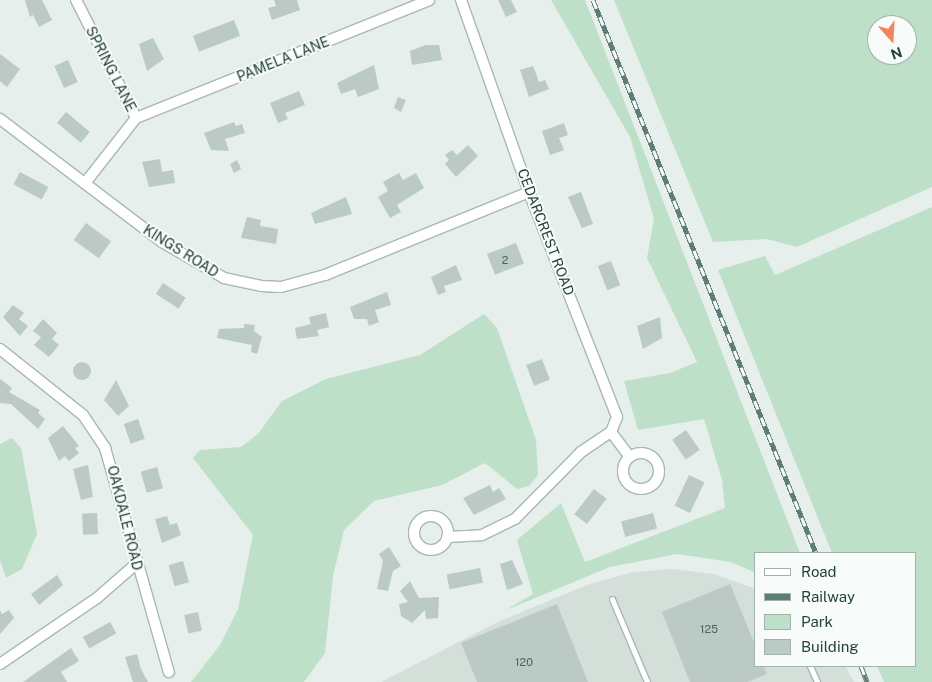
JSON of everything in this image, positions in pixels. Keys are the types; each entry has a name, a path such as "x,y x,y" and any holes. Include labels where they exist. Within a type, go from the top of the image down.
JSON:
{"street":[{"name":"SPRING LANE","path":"76,0 136,118 85,183"},
{"name":"PAMELA LANE","path":"136,118 430,0"},
{"name":"CEDARCREST ROAD","path":"461,0 529,192 615,405 617,417 611,432"},
{"name":"KINGS ROAD","path":"0,119 85,183 203,267 224,278 260,286 282,286 325,275 529,192"},
{"name":"OAKDALE ROAD","path":"0,348 51,386 94,428 117,479 136,564 169,672"},
{"path":"447,537 482,535 515,519 581,452 611,432 630,457"},
{"path":"0,664 97,598 136,564"}],"lane":[{"path":"612,600 647,682"},
{"path":"810,667 817,682"}],"shaded area":[{"path":"672,569 714,574 754,588 754,667 846,667 854,682 381,682 498,622 587,585 633,572"}],"green space":[{"path":"551,0 585,0 800,552 754,552 754,572 731,562 677,554 610,567 506,610 533,594 517,540 561,503 585,562 725,508 722,480 704,419 638,430 624,381 670,373 697,362 647,258 654,219 630,137"},
{"path":"614,0 932,0 932,187 797,247 767,239 713,242"},
{"path":"932,207 932,682 884,682 877,667 917,667 917,552 832,552 718,270 765,256 775,275"},
{"path":"484,314 497,328 536,440 538,475 529,486 517,489 485,463 442,485 374,501 344,530 333,576 325,653 304,682 191,682 220,645 238,609 253,535 193,458 200,450 241,447 258,434 282,401 326,379 420,355"},
{"path":"12,438 21,448 37,534 22,569 6,578 0,560 0,444"}],"building":[{"path":"25,0 42,0 52,20 39,27 33,15 30,17"},
{"path":"274,0 297,0 300,10 272,20 268,8 276,6"},
{"path":"498,0 511,0 517,12 506,17"},
{"path":"234,20 240,36 199,52 193,36"},
{"path":"153,38 164,59 147,71 139,44"},
{"path":"426,45 439,45 442,60 412,65 410,51"},
{"path":"0,54 20,69 7,87 0,81"},
{"path":"68,60 78,82 64,88 54,66"},
{"path":"374,65 379,89 358,97 355,89 341,94 337,83"},
{"path":"533,66 539,82 545,80 549,89 529,97 520,70"},
{"path":"299,91 305,105 285,113 288,119 278,123 270,103"},
{"path":"398,97 406,100 401,112 394,108"},
{"path":"66,112 90,132 81,143 57,123"},
{"path":"234,122 236,126 242,124 245,133 225,139 229,151 211,150 204,133"},
{"path":"564,123 568,135 559,138 564,150 550,155 542,131"},
{"path":"468,145 478,156 456,177 445,164 449,160 445,155 452,150 457,155"},
{"path":"160,159 162,172 173,170 175,183 149,187 142,162"},
{"path":"237,160 241,169 234,173 230,164"},
{"path":"20,172 48,187 42,199 13,184"},
{"path":"399,173 403,180 416,173 424,188 397,205 401,212 390,218 378,197 388,191 383,182"},
{"path":"581,192 593,224 582,228 568,197"},
{"path":"346,197 352,214 315,224 311,213"},
{"path":"247,217 261,220 260,226 278,229 276,244 241,238"},
{"path":"86,223 111,241 99,258 74,240"},
{"path":"516,243 524,264 495,275 487,254"},
{"path":"611,261 620,285 607,290 598,266"},
{"path":"456,265 462,280 444,286 446,292 438,295 431,277"},
{"path":"163,283 186,298 179,309 156,294"},
{"path":"387,292 391,305 375,310 379,322 369,326 367,319 354,319 350,307"},
{"path":"13,305 24,313 19,319 28,326 20,336 3,317"},
{"path":"326,313 329,327 317,330 319,336 297,339 295,328 311,324 309,317"},
{"path":"660,317 662,338 643,349 637,326"},
{"path":"43,319 57,333 52,339 59,345 49,357 34,345 41,337 33,331"},
{"path":"244,324 255,325 254,331 262,337 257,354 251,352 252,345 217,338 219,329 244,328"},
{"path":"542,359 550,380 534,386 526,365"},
{"path":"78,362 86,362 91,367 89,378 78,380 73,375 73,367"},
{"path":"0,379 12,388 9,392 40,410 38,413 45,419 38,429 11,404 0,403"},
{"path":"116,380 129,406 118,416 104,400"},
{"path":"138,419 145,439 131,444 124,424"},
{"path":"63,426 79,446 75,448 79,453 69,461 65,456 59,461 48,438"},
{"path":"686,430 700,450 686,459 672,440"},
{"path":"88,465 93,497 81,500 73,469"},
{"path":"157,467 163,488 147,493 141,472"},
{"path":"689,475 704,482 690,513 675,506"},
{"path":"490,485 493,492 499,488 506,499 474,515 463,498"},
{"path":"594,489 607,499 587,524 574,514"},
{"path":"97,513 98,534 83,535 82,514"},
{"path":"653,513 657,528 625,537 621,522"},
{"path":"167,516 170,525 177,523 181,535 162,543 155,519"},
{"path":"389,547 401,566 393,571 388,591 377,589 383,561 379,554"},
{"path":"512,560 523,584 507,590 500,564"},
{"path":"183,561 189,582 175,586 169,565"},
{"path":"480,568 483,583 449,589 447,574"},
{"path":"57,575 63,585 39,605 31,594"},
{"path":"410,581 419,598 439,597 438,618 426,619 425,610 412,623 401,616 399,604 408,602 400,591"},
{"path":"730,584 754,642 754,667 764,667 767,674 747,682 690,682 662,612"},
{"path":"557,604 588,682 477,682 461,643"},
{"path":"0,610 2,614 9,610 14,618 0,634"},
{"path":"198,612 202,631 188,633 184,615"},
{"path":"110,622 116,633 89,648 83,637"},
{"path":"71,648 79,661 61,672 67,682 23,682"},
{"path":"137,654 141,669 148,682 133,682 125,657"}],"railway":[{"path":"593,0 816,552"},
{"path":"861,667 867,682"}]}
